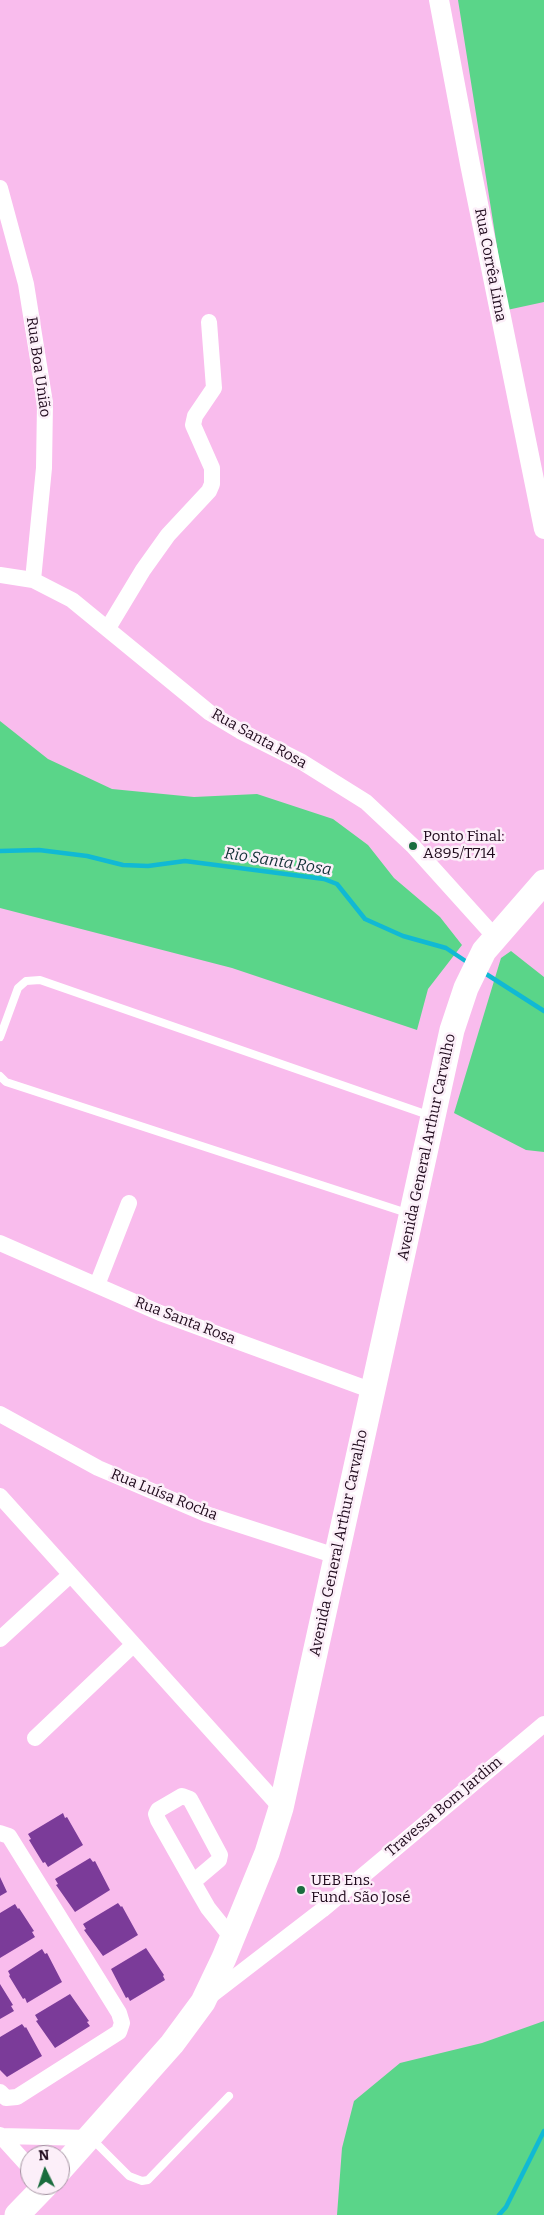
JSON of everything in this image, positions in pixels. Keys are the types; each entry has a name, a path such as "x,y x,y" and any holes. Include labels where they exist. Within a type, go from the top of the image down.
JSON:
{"main road":[{"name":"Avenida General Arthur Carvalho","path":"70,2160 172,2044 203,2002 267,1853 281,1808 452,1030 466,988 489,944 544,882"},
{"path":"17,2215 36,2195"}],"street":[{"name":"Rua Corrêa Lima","path":"439,0 472,174 544,529"},
{"name":"Rua Boa União","path":"0,188 26,284 45,403 44,468 33,580"},
{"path":"108,628 143,570 168,535 209,491 212,484 212,468 193,425 195,416 214,388 209,322"},
{"name":"Rua Santa Rosa","path":"0,575 33,580 72,600 210,713 240,731 302,762 366,802 413,846 489,944"},
{"path":"97,1286 129,1203"},
{"name":"Rua Santa Rosa","path":"0,1242 160,1313 373,1391"},
{"name":"Rua Luísa Rocha","path":"0,1414 98,1468 197,1510 336,1556"},
{"path":"1,1500 281,1808"},
{"path":"0,1639 70,1575"},
{"path":"36,1738 133,1645"},
{"name":"Travessa Bom Jardim","path":"203,2002 322,1910 544,1724"},
{"path":"193,1882 219,1860 220,1855 190,1799 182,1796 158,1810 156,1814 193,1882 208,1908 232,1938"},
{"path":"0,1833 9,1836 119,2013 122,2023 119,2032 16,2097 6,2098 0,2092"},
{"path":"0,2135 91,2138"},
{"path":"0,2135 20,2157"}],"lane":[{"path":"0,1037 18,988 26,981 40,980 433,1117"},
{"path":"0,1076 6,1082 412,1215"},
{"path":"91,2138 129,2176 142,2181 148,2180 229,2096"}],"green space":[{"path":"458,0 544,0 544,302 507,310"},
{"path":"0,721 48,759 112,789 194,797 257,794 333,819 368,845 394,878 440,917 462,945 428,989 417,1030 232,968 0,908"},
{"path":"511,951 544,977 544,1152 526,1150 454,1113 501,958"},
{"path":"544,2021 544,2215 337,2215 342,2148 354,2101 400,2063 482,2043"}],"building":[{"path":"63,1813 83,1845 48,1867 45,1862 43,1863 29,1840 31,1839 28,1834"},
{"path":"90,1858 93,1862 95,1861 110,1890 75,1912 56,1885 58,1884 55,1879"},
{"path":"0,1877 7,1892 0,1896"},
{"path":"118,1903 122,1906 138,1935 103,1956 84,1930 86,1929 83,1924"},
{"path":"15,1904 34,1931 32,1932 35,1937 0,1958 0,1913"},
{"path":"146,1948 164,1975 165,1980 130,2001 128,1997 126,1998 111,1969"},
{"path":"42,1949 45,1954 47,1953 62,1982 27,2003 9,1976 8,1971"},
{"path":"0,1984 13,2005 11,2006 14,2011 0,2019"},
{"path":"70,1994 89,2021 87,2022 90,2026 55,2048 36,2021 38,2020 35,2015"},
{"path":"22,2024 26,2027 42,2056 7,2077 0,2070 0,2037"}],"waterway":[{"name":"Rio Santa Rosa","path":"0,851 39,850 87,856 123,865 148,866 185,861 324,879 337,884 365,919 403,936 446,948 470,964"},
{"name":"Rio Santa Rosa","path":"483,972 544,1011"},
{"path":"499,2215 506,2207 544,2131"}],"place":[{"name":"Ponto Final: A895/T714","path":"413,846"},
{"name":"UEB Ens. Fund. São José","path":"301,1890"}]}
